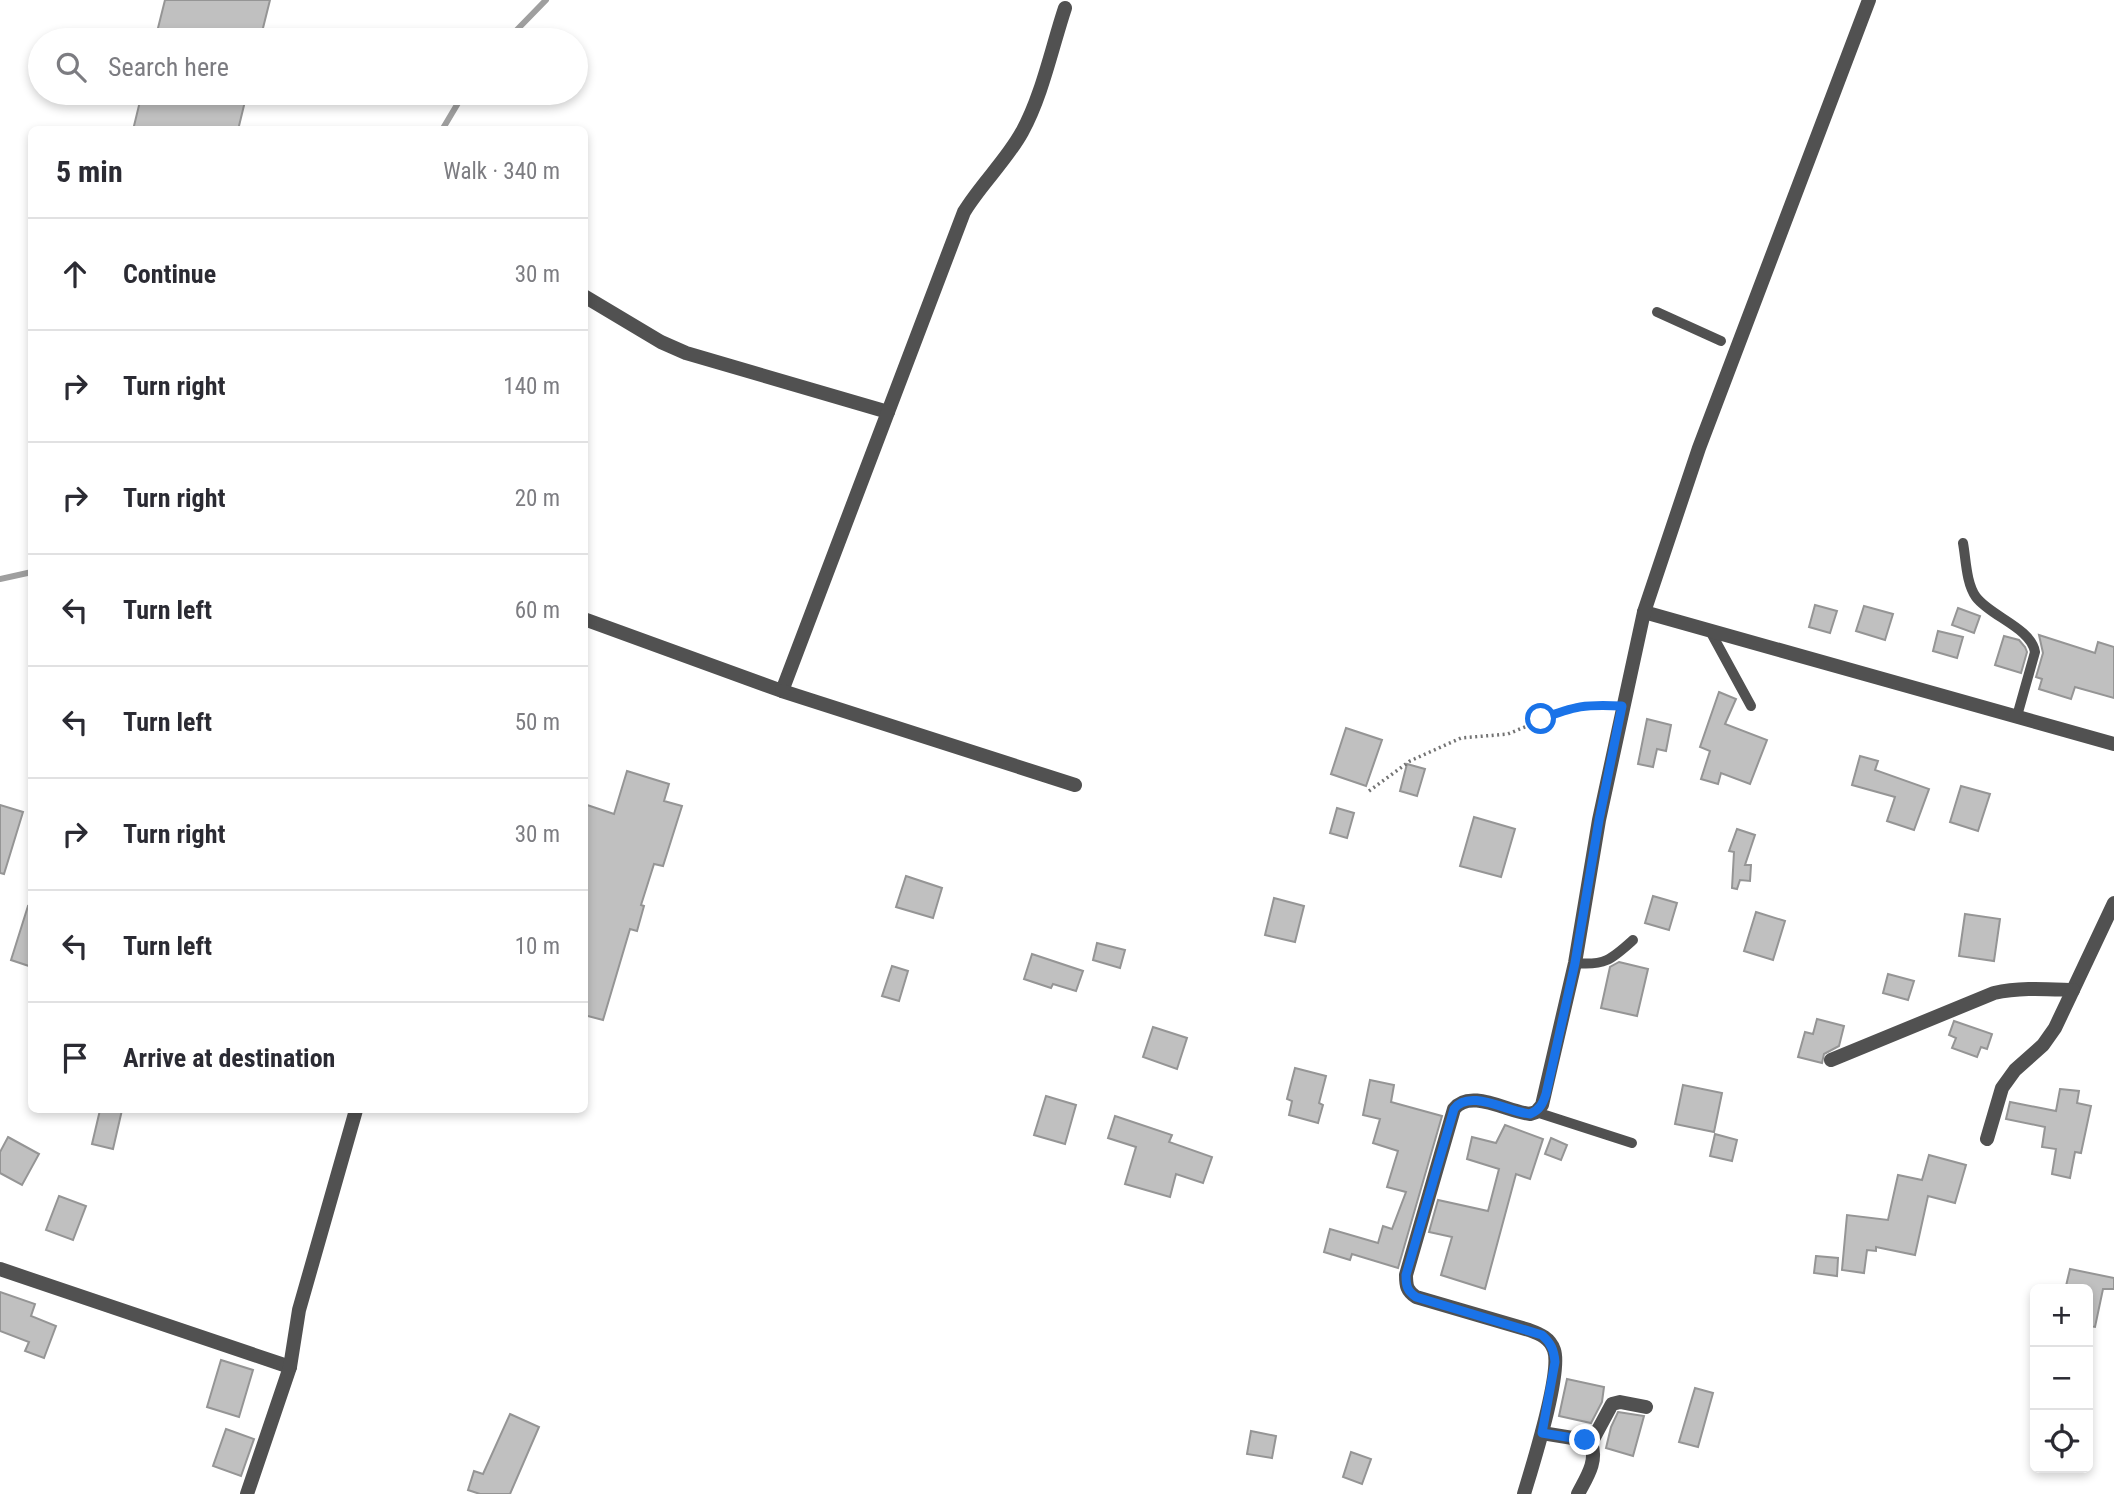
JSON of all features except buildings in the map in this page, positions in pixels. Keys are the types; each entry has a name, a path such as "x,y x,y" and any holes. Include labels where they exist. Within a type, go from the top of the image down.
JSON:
{"street":[{"path":"1524,1494 1542,1433 1555,1351 1542,1335 1416,1297 1409,1292 1406,1275 1454,1109 1459,1103 1472,1099 1523,1114 1536,1112 1546,1094 1575,963 1599,820 1622,706 1644,612 1730,344 1869,0"},
{"path":"782,691 964,212 977,190 1012,149 1024,129 1065,8"},
{"path":"588,298 661,342 686,353 888,412"},
{"path":"1644,612 2114,744"},
{"path":"588,620 782,691 1075,785"},
{"path":"1987,1139 2001,1088 2015,1070 2049,1037 2114,903"},
{"path":"1831,1060 1994,993 2035,988 2073,990"},
{"path":"247,1494 290,1367 299,1310 355,1113"},
{"path":"0,1269 290,1367"},
{"path":"1591,1443 1612,1404 1620,1402 1646,1407"},
{"path":"1542,1433 1591,1443"},
{"path":"1578,1494 1592,1468 1595,1452 1591,1443"}],"lane":[{"path":"1657,312 1730,344"},
{"path":"1964,543 1970,579 1977,598 2030,640 2034,647 2035,652 2017,716"},
{"path":"1709,629 1751,706"},
{"path":"1575,963 1594,965 1607,961 1633,940"},
{"path":"1536,1112 1632,1143"}],"path":[{"path":"1369,791 1410,761 1461,738 1508,734 1575,706 1622,706"}],"waterway":[{"path":"519,28 546,0"},
{"path":"444,126 457,105"},
{"path":"0,579 28,573"}],"route":[{"path":"1541,719 1575,706 1622,706 1599,820 1575,963 1546,1094 1542,1105 1530,1114 1472,1099 1465,1099 1454,1109 1406,1275 1406,1285 1409,1292 1416,1297 1542,1335 1555,1351 1553,1381 1542,1433 1585,1440"}]}
